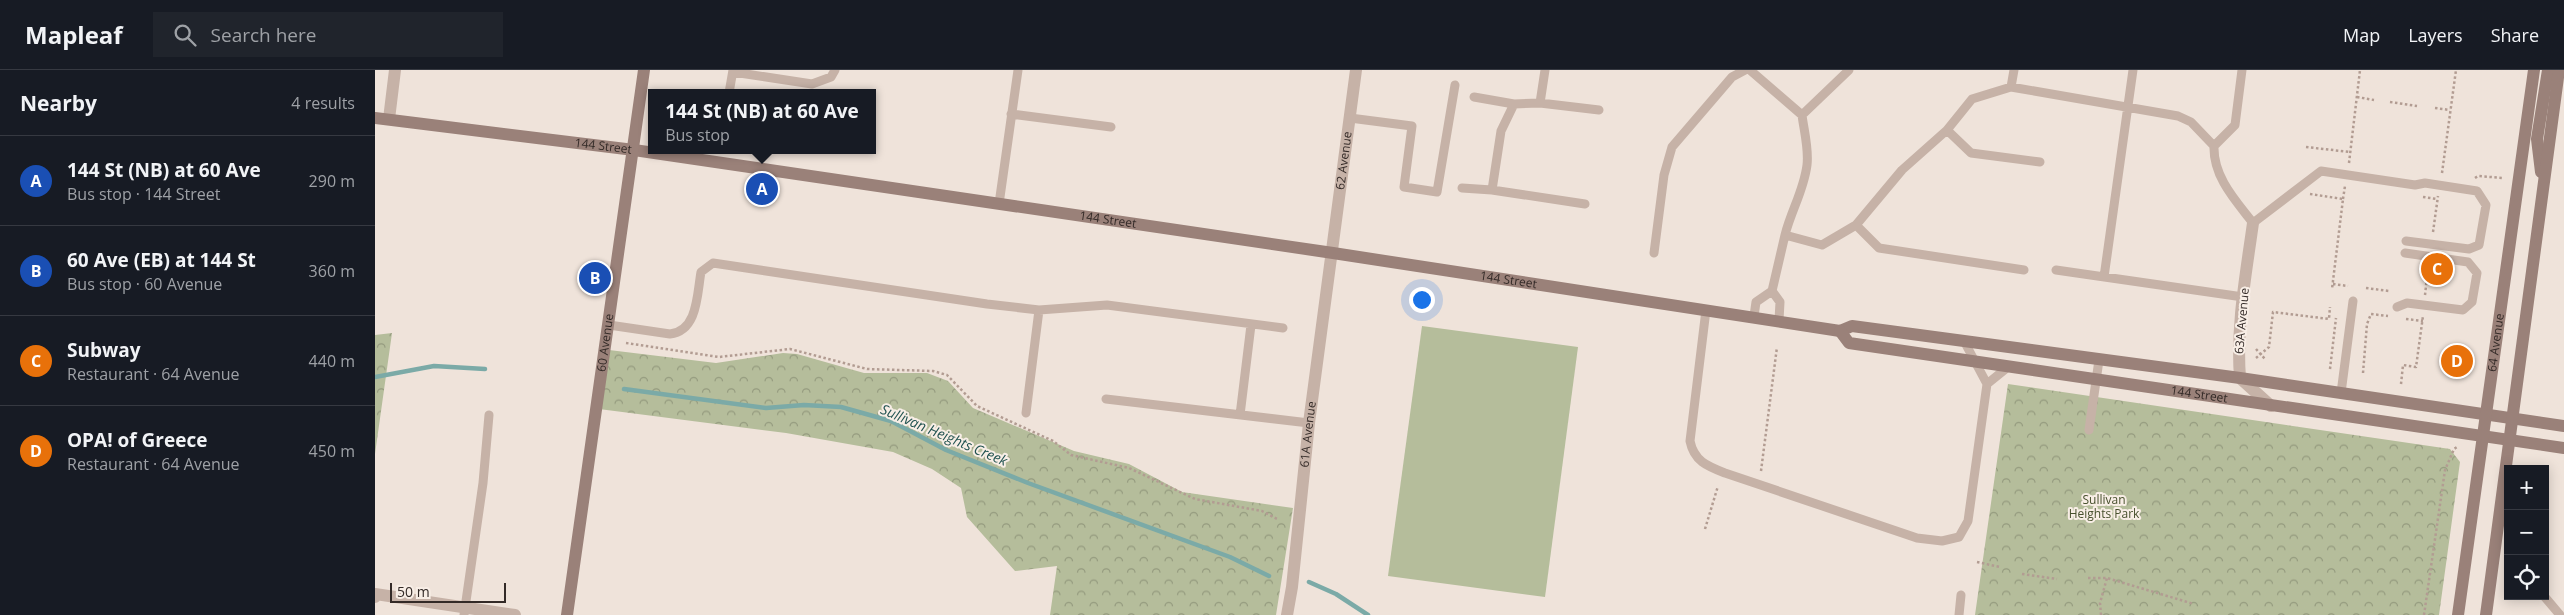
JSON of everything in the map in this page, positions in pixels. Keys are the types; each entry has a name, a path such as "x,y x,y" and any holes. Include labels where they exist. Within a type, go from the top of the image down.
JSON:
{"main road":[{"name":"60 Avenue","path":"567,615 644,70"},
{"name":"64 Avenue","path":"2459,615 2485,415 2534,70"},
{"path":"2543,192 2537,140 2548,70"},
{"path":"2486,615 2559,70"},
{"name":"144 Street","path":"375,118 648,152"},
{"name":"144 Street","path":"660,154 1333,252 1840,330 1852,326 2240,378 2564,426"},
{"name":"144 Street","path":"1840,330 1849,343 2564,448"}],"street":[{"path":"389,119 395,70"},
{"name":"62 Avenue","path":"1333,252 1356,70"},
{"name":"63A Avenue","path":"2240,378 2239,358 2243,297 2253,223"},
{"name":"61A Avenue","path":"1287,615 1292,587 1309,423 1333,252"},
{"path":"2240,378 2271,406"},
{"path":"375,596 464,611 515,615"}],"lane":[{"path":"730,89 733,71 812,84 831,77 835,70"},
{"path":"999,204 1018,70"},
{"path":"1541,103 1545,70"},
{"path":"1655,253 1664,175 1672,147 1732,76 1745,70"},
{"path":"1750,70 1802,115 1807,163 1803,187 1790,217 1772,291 1756,302 1754,316"},
{"path":"1802,115 1849,70"},
{"path":"2011,87 2014,70"},
{"path":"2104,277 2133,70"},
{"path":"2214,146 2235,125 2242,70"},
{"path":"1350,118 1412,126 1404,186 1437,192 1455,86"},
{"path":"1785,235 1822,245 1856,225 1902,170 1947,130 1972,99 2011,87 2178,116 2191,122 2214,146 2214,155 2223,183 2253,223 2321,171 2415,185 2425,183 2477,191 2485,205 2479,245 2469,249 2406,241"},
{"path":"1474,97 1514,104 1541,103 1599,110"},
{"path":"1492,190 1501,131 1514,104"},
{"path":"1011,114 1111,127"},
{"path":"1947,130 1971,153 2040,162"},
{"path":"1462,188 1492,190 1585,204"},
{"path":"1856,225 1879,248 2025,270"},
{"path":"2397,306 2407,303 2463,310 2473,302 2477,273 2468,262 2405,253"},
{"path":"609,325 670,334 679,333 687,328 692,318 701,272 713,263 1039,310 1107,305 1283,328"},
{"path":"2056,270 2243,297"},
{"path":"1772,291 1780,302 1779,320"},
{"path":"2341,393 2353,300"},
{"path":"1026,413 1039,310"},
{"path":"1706,310 1690,441 1692,451 1697,459 1725,473 1917,538 1942,541 1959,537 1968,521 1987,384 1964,341"},
{"path":"1240,415 1251,325"},
{"path":"2089,430 2099,360"},
{"path":"1987,384 2007,367"},
{"path":"1106,399 1309,423"},
{"path":"464,611 483,483 489,414"},
{"path":"1959,615 1961,595"},
{"path":"2547,600 2560,615"}],"path":[{"path":"2348,167 2360,70"},
{"path":"2441,180 2456,70"},
{"path":"2357,97 2374,100"},
{"path":"2390,102 2417,106"},
{"path":"2435,108 2450,110"},
{"path":"2306,147 2350,152"},
{"path":"2332,289 2345,186"},
{"path":"2431,240 2439,189"},
{"path":"2303,199 2309,194 2343,199"},
{"path":"2423,197 2437,199"},
{"path":"2424,298 2428,261"},
{"path":"2333,284 2348,286"},
{"path":"2366,288 2389,291"},
{"path":"2329,317 2330,307"},
{"path":"2401,384 2403,365 2416,367 2424,311"},
{"path":"2255,358 2269,347 2273,312 2329,319 2329,317 2341,318"},
{"path":"2363,374 2368,322 2371,314 2388,316"},
{"path":"2329,369 2336,318"},
{"path":"2405,319 2423,321"},
{"path":"2363,321 2368,322"},
{"path":"626,344 719,357 789,349 867,369 933,371 947,375 977,406 1053,441 1071,454 1129,468 1195,498 1262,511 1279,520"},
{"path":"1761,471 1777,347"},
{"path":"2256,349 2265,359"},
{"path":"2424,615 2445,470 2454,449 2461,445"},
{"path":"1705,528 1719,486"},
{"path":"1977,562 2000,567"},
{"path":"2022,574 2057,579"},
{"path":"2088,578 2107,578 2194,604"},
{"path":"2101,615 2100,603 2107,578"}],"green space":[{"path":"1422,326 1578,347 1545,597 1388,576"},
{"path":"392,333 375,454 375,335"},
{"path":"609,350 716,363 783,353 797,354 864,373 927,373 948,381 973,408 1074,451 1129,464 1182,492 1293,508 1276,615 1050,615 1057,566 1015,571 967,517 961,488 932,469 893,452 786,433 599,409"},
{"name":"Sullivan Heights Park","path":"2008,384 2450,449 2460,462 2439,615 1975,615"}],"waterway":[{"name":"Sullivan Heights Creek","path":"375,377 434,366 485,369"},
{"name":"Sullivan Heights Creek","path":"624,389 766,408 804,405 841,407 891,421 946,450 1028,483 1230,557 1269,576"},
{"name":"Sullivan Heights Creek","path":"1309,582 1336,594 1368,615"}],"place":[{"name":"144 St (NB) at 60 Ave","path":"762,189"},
{"name":"Subway","path":"2437,269"},
{"name":"60 Ave (EB) at 144 St","path":"595,278"},
{"name":"OPA! of Greece","path":"2457,361"}]}
